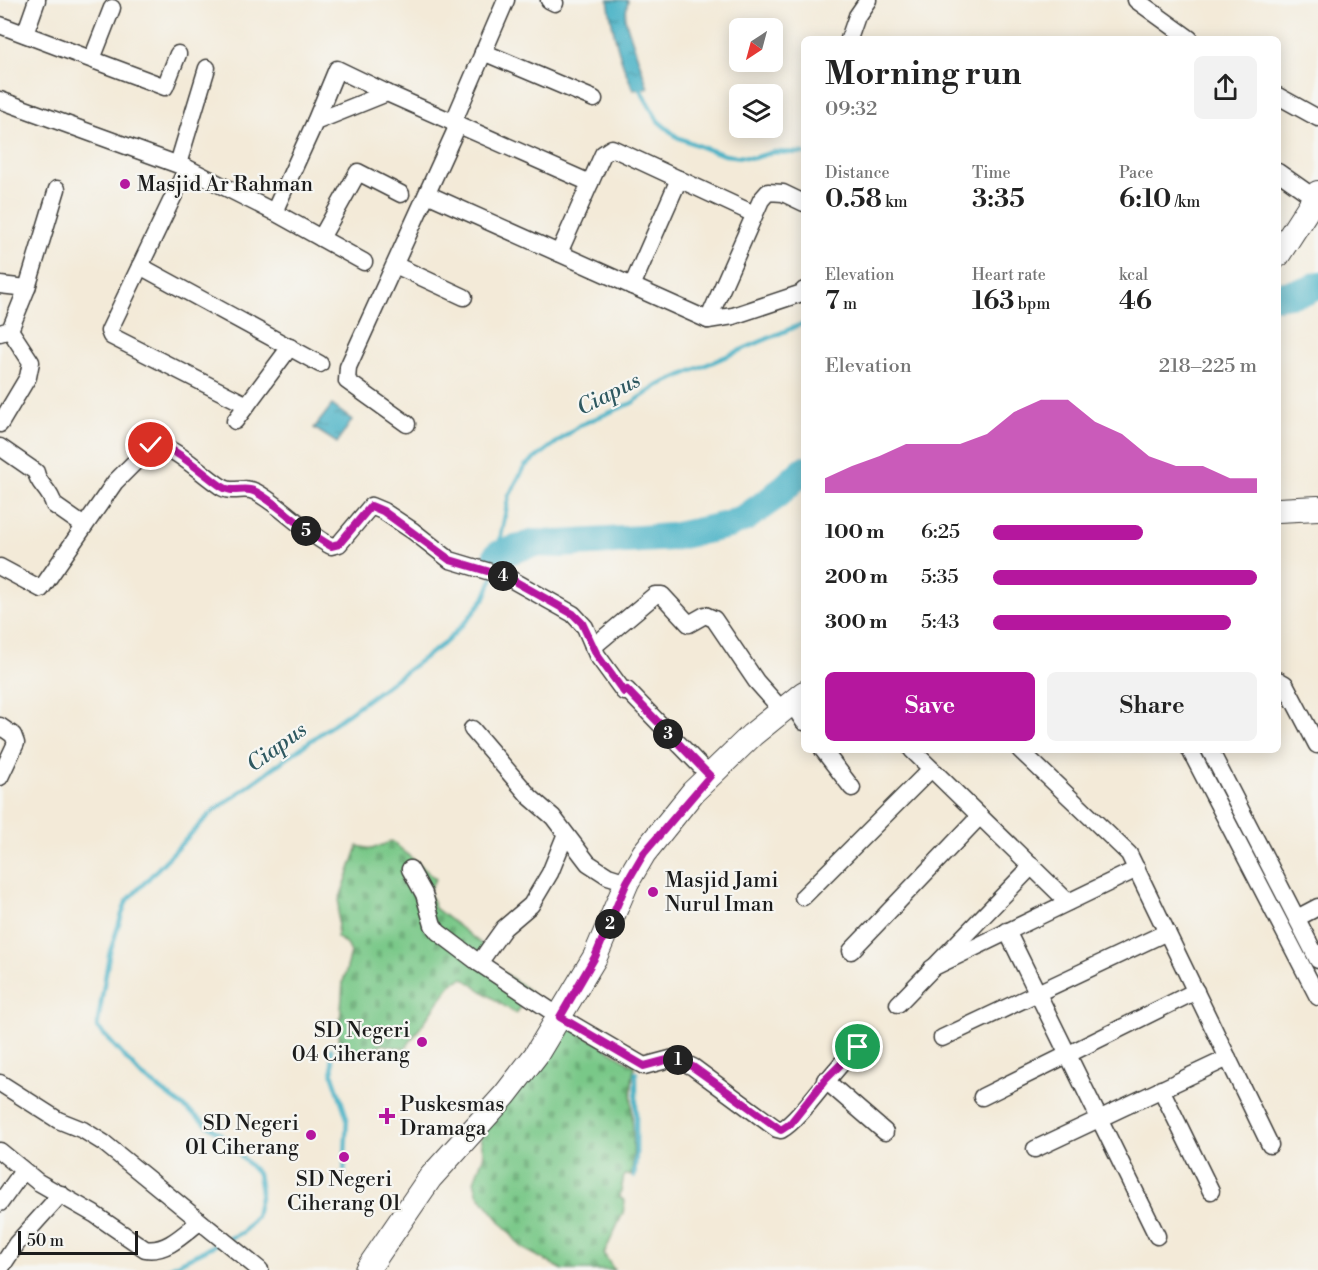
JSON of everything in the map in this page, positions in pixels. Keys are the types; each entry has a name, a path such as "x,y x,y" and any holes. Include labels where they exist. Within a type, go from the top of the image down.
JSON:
{"street":[{"path":"25,34 37,0"},
{"path":"407,424 346,381 348,367 427,194 506,0"},
{"path":"850,36 858,16 868,0"},
{"path":"1136,0 1186,36"},
{"path":"92,59 112,8"},
{"path":"0,25 165,87 178,54"},
{"path":"483,52 594,99"},
{"path":"207,68 183,166 141,266 109,332 111,336 247,405"},
{"path":"274,212 337,69 590,183"},
{"path":"315,122 387,93"},
{"path":"1281,98 1318,118"},
{"path":"0,100 183,166 274,212 364,262"},
{"path":"559,254 603,154 612,148 754,214"},
{"path":"321,238 358,172 400,194"},
{"path":"1281,174 1316,196 1281,250"},
{"path":"632,286 679,179"},
{"path":"0,424 28,377 31,362 5,331 27,288 57,189"},
{"path":"708,320 754,214 768,192 783,193 801,202"},
{"path":"427,194 708,320 733,316 801,293"},
{"path":"395,265 464,297"},
{"path":"141,266 320,364"},
{"path":"0,285 27,288"},
{"path":"235,421 290,348"},
{"path":"0,567 41,589 116,482 154,443 170,450 230,491 256,491 280,507 294,522 331,546 339,544 371,506 403,524 450,560 507,577 579,618 593,647 624,692 627,690 710,776"},
{"path":"0,447 36,472 38,480 51,491 54,505 84,526"},
{"path":"1281,510 1318,508"},
{"path":"374,1267 430,1178 505,1095 560,1017 595,957 627,882 667,822 710,776 795,706 756,681 714,619 705,615 689,624 662,595 655,596 593,647"},
{"path":"1281,682 1285,684 1317,745"},
{"path":"0,726 16,740 0,777"},
{"path":"472,729 530,797 553,817 565,836 588,863 608,876 627,882"},
{"path":"825,753 852,788"},
{"path":"915,753 1068,902"},
{"path":"1023,753 1129,854 1270,1145"},
{"path":"1192,753 1318,996"},
{"path":"1212,753 1318,960"},
{"path":"803,897 931,769"},
{"path":"851,951 980,816"},
{"path":"479,963 504,928 531,905 550,873 565,836"},
{"path":"898,1004 1032,866"},
{"path":"410,869 424,894 433,925 479,963 560,1017 644,1066 674,1058 693,1067 777,1129 781,1130 790,1124 825,1080 858,1047"},
{"path":"932,968 1137,869"},
{"path":"1297,918 1318,907"},
{"path":"1007,931 1157,1236"},
{"path":"942,1038 1167,932"},
{"path":"982,1097 1196,991"},
{"path":"1035,1149 1228,1058"},
{"path":"825,1080 885,1132"},
{"path":"0,1083 58,1120 83,1130 104,1143 255,1266"},
{"path":"1161,1089 1211,1191"},
{"path":"0,1151 23,1171 135,1244 153,1251 172,1244 203,1225"},
{"path":"0,1203 23,1171"},
{"path":"0,1269 17,1243 61,1194"}],"green space":[{"path":"392,841 436,879 429,891 435,908 493,953 486,960 531,992 516,1014 463,978 452,983 405,1049 381,1044 361,1053 338,1052 343,982 351,953 348,946 337,937 339,901 358,846 372,849"},
{"path":"566,1024 635,1066 632,1091 633,1162 631,1175 624,1175 620,1197 625,1201 623,1213 604,1254 614,1270 563,1270 522,1248 477,1193 474,1181 484,1155 478,1128"}],"water":[{"path":"608,0 628,0 625,19 648,88 634,90 624,68"},
{"path":"332,405 352,420 337,443 314,428"}],"waterway":[{"name":"Ciapus","path":"637,84 658,121 677,137 725,155 754,158 773,152 801,153"},
{"path":"1281,295 1307,291 1318,285"},
{"name":"Ciapus","path":"227,1239 243,1232 256,1216 261,1192 258,1174 220,1134 141,1075 97,1027 109,955 126,902 211,813 447,641 468,619 484,599 492,580 509,496 525,466 580,425 632,403 659,385 801,324"},
{"path":"497,555 534,543 561,544 672,537 728,525 745,518 773,498 801,473"},
{"path":"331,1049 333,1076 347,1118 344,1174"},
{"path":"634,1176 636,1073"},
{"name":"Ciapus","path":"165,1270 219,1243"}],"place":[{"name":"Masjid Ar Rahman","path":"125,184"},
{"name":"Masjid Jami Nurul Iman","path":"653,892"},
{"name":"SD Negeri 04 Ciherang","path":"422,1042"},
{"name":"Puskesmas Dramaga","path":"387,1116"},
{"name":"SD Negeri 01 Ciherang","path":"311,1135"},
{"name":"SD Negeri Ciherang 01","path":"344,1157"}],"route":[{"path":"151,445 157,443 170,450 222,488 230,491 248,489 256,491 280,507 294,522 309,533 331,546 339,544 371,506 383,511 450,560 460,561 467,566 507,577 557,604 579,618 597,655 624,692 627,690 710,776 667,822 644,853 627,882 595,957 560,1017 644,1066 674,1058 693,1067 781,1130 790,1124 825,1080 858,1047"}]}
